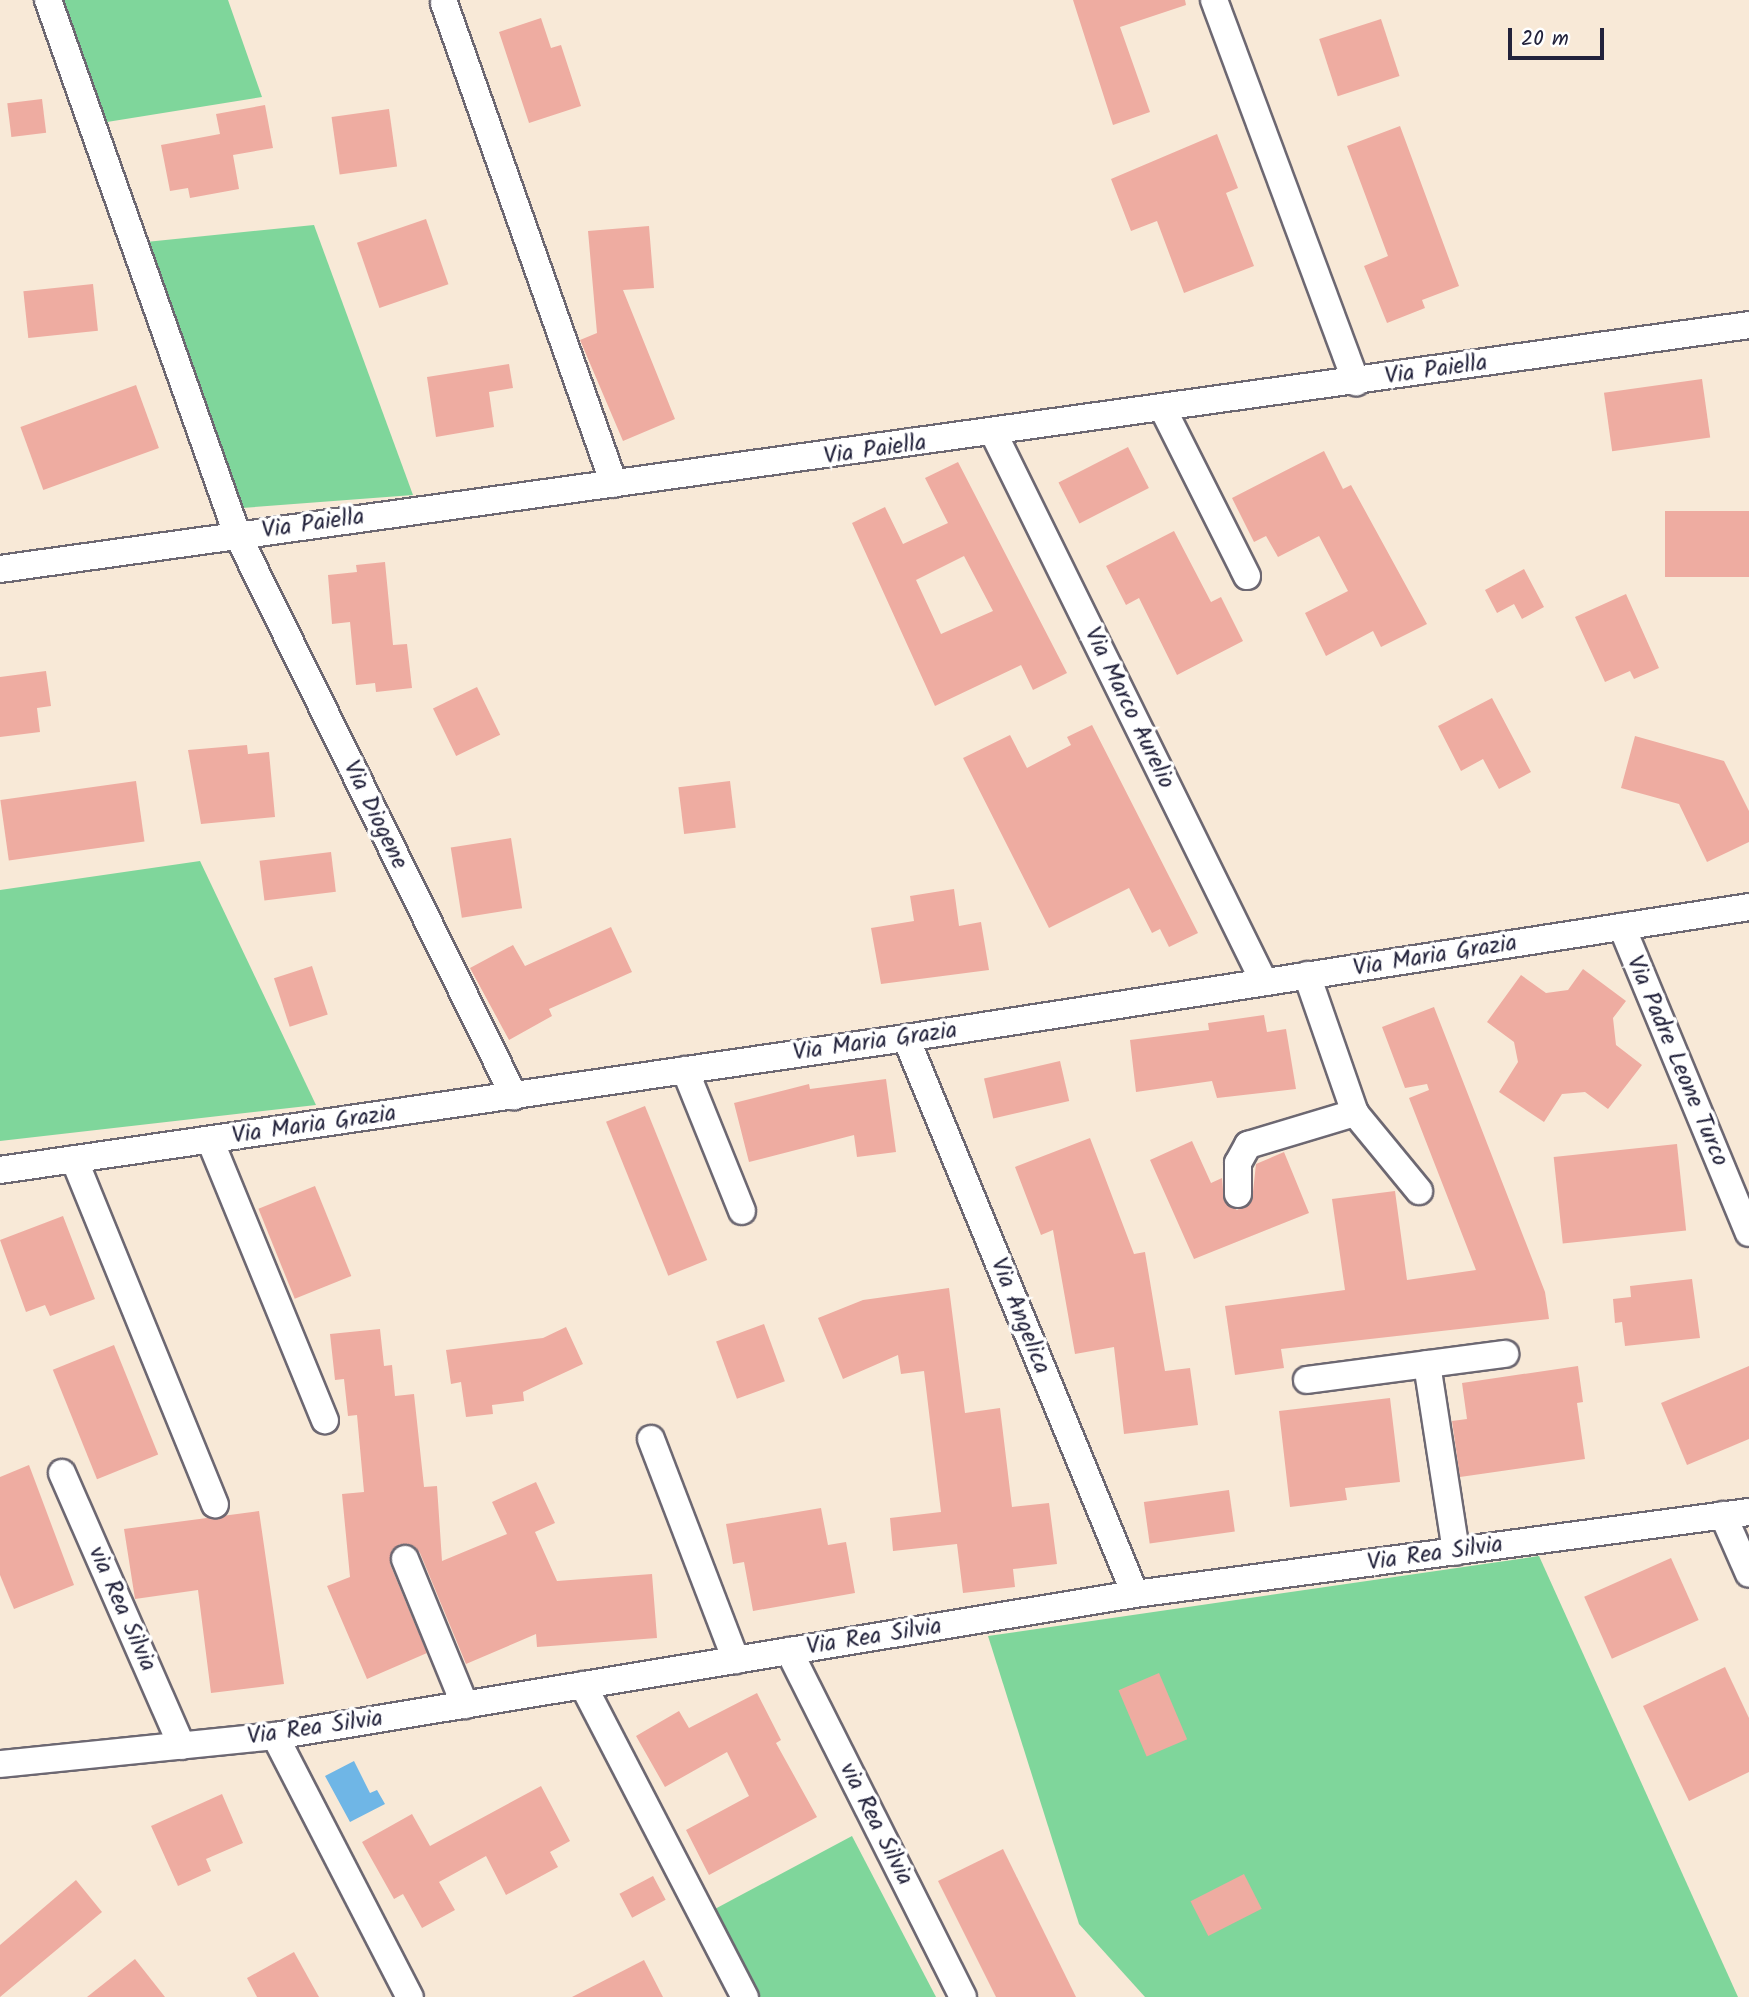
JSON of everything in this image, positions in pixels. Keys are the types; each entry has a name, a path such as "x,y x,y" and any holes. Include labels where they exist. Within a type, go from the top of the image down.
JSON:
{"street":[{"name":"Via Diogene","path":"48,0 237,534 514,1096"},
{"path":"1214,0 1356,382"},
{"path":"443,3 614,484"},
{"name":"Via Paiella","path":"0,569 237,534 994,434 1749,325"},
{"path":"1163,409 1247,576"},
{"name":"Via Marco Aurelio","path":"994,434 1264,982"},
{"name":"Via Maria Grazia","path":"0,1170 906,1038 1749,907"},
{"name":"Via Padre Leone Turco","path":"1622,927 1749,1233"},
{"path":"1307,975 1355,1113 1419,1192"},
{"name":"Via Angelica","path":"906,1038 1135,1594"},
{"path":"685,1070 742,1211"},
{"path":"1238,1194 1238,1163 1248,1145 1355,1113"},
{"path":"210,1140 325,1420"},
{"path":"74,1159 215,1504"},
{"path":"1307,1380 1505,1354"},
{"path":"1427,1364 1456,1552"},
{"path":"651,1439 736,1660"},
{"name":"via Rea Silvia","path":"62,1473 182,1745"},
{"path":"1736,1514 1749,1574"},
{"name":"Via Rea Silvia","path":"0,1764 275,1736 1135,1594 1736,1514"},
{"path":"405,1559 465,1705"},
{"name":"via Rea Silvia","path":"789,1651 963,1997"},
{"path":"583,1685 745,1997"},
{"name":"via Rea Silvia","path":"275,1736 410,1997"}],"green space":[{"path":"63,0 228,0 262,97 107,122"},
{"path":"314,225 413,495 242,508 146,242"},
{"path":"200,861 316,1105 0,1141 0,890"},
{"path":"1539,1556 1738,1997 1145,1997 1079,1924 988,1636"},
{"path":"852,1836 936,1997 759,1997 713,1910"}],"water":[{"path":"354,1761 370,1793 377,1790 385,1804 350,1822 325,1776"}],"building":[{"path":"1073,0 1185,0 1186,5 1120,27 1150,112 1113,125"},
{"path":"541,18 551,48 561,45 581,106 529,123 499,32"},
{"path":"1381,19 1400,76 1338,96 1319,39"},
{"path":"42,99 46,133 11,137 7,103"},
{"path":"265,105 273,148 233,155 239,189 190,198 188,188 170,191 161,145 220,134 216,114"},
{"path":"389,109 397,166 340,175 332,117"},
{"path":"1400,126 1459,286 1422,300 1425,308 1387,323 1364,266 1388,256 1347,146"},
{"path":"1217,134 1238,188 1226,193 1254,266 1184,293 1157,221 1131,231 1111,179"},
{"path":"426,219 448,284 379,308 357,243"},
{"path":"649,226 654,288 623,290 675,419 623,441 580,340 597,333 588,231"},
{"path":"93,284 98,331 28,338 23,291"},
{"path":"509,364 513,388 489,392 494,427 436,437 427,377"},
{"path":"1702,379 1710,437 1612,451 1604,393"},
{"path":"136,385 159,448 43,490 20,427"},
{"path":"1128,447 1149,488 1079,523 1059,482"},
{"path":"1324,451 1343,489 1351,485 1427,624 1381,647 1373,631 1326,656 1305,613 1348,591 1319,536 1278,557 1266,536 1254,542 1232,498"},
{"path":"958,462 1067,673 1033,690 1021,665 935,706 852,523 885,507 903,544 948,523 925,478","holes":["964,556 993,611 941,634 916,580"]},
{"path":"1665,511 1749,511 1749,577 1665,577"},
{"path":"1174,531 1211,602 1221,597 1243,641 1177,675 1139,598 1126,605 1106,566"},
{"path":"385,562 393,645 407,644 412,688 376,692 375,683 356,685 350,622 332,624 328,575 357,572 356,565"},
{"path":"1524,569 1544,607 1522,619 1514,604 1497,613 1485,590"},
{"path":"1626,594 1659,668 1634,679 1630,671 1605,682 1575,617"},
{"path":"46,671 51,706 37,708 40,732 0,737 0,677"},
{"path":"477,687 500,735 456,756 433,708"},
{"path":"1492,698 1531,772 1499,789 1483,759 1461,771 1438,726"},
{"path":"1092,725 1198,933 1169,947 1160,929 1152,933 1129,888 1049,928 963,758 1010,735 1027,768 1071,745 1067,737"},
{"path":"1635,736 1724,761 1749,811 1749,842 1707,862 1679,804 1621,788"},
{"path":"247,745 248,754 269,752 275,817 201,824 188,750"},
{"path":"136,781 144,841 9,860 0,800"},
{"path":"730,781 736,828 684,834 678,787"},
{"path":"511,838 522,908 462,918 451,848"},
{"path":"331,852 336,892 264,900 260,861"},
{"path":"954,889 959,926 981,922 989,970 881,984 871,928 914,921 910,896"},
{"path":"611,927 632,972 549,1009 552,1016 509,1040 470,968 513,945 525,966"},
{"path":"312,966 328,1015 290,1027 274,978"},
{"path":"1583,969 1626,1001 1613,1018 1616,1045 1642,1065 1608,1109 1585,1092 1562,1094 1544,1122 1499,1092 1518,1062 1514,1042 1487,1022 1521,975 1546,993 1568,990"},
{"path":"1434,1007 1545,1292 1549,1319 1281,1349 1284,1368 1235,1375 1225,1306 1345,1290 1332,1199 1395,1191 1407,1280 1476,1270 1409,1098 1429,1090 1427,1084 1405,1088 1382,1027"},
{"path":"1264,1015 1267,1032 1286,1029 1296,1089 1217,1098 1212,1081 1136,1092 1130,1040 1209,1030 1208,1023"},
{"path":"1060,1061 1069,1101 993,1118 984,1079"},
{"path":"886,1079 896,1152 857,1157 854,1135 749,1162 734,1103 809,1084 810,1089"},
{"path":"645,1106 707,1260 668,1276 606,1122"},
{"path":"1090,1138 1134,1254 1145,1252 1165,1371 1190,1368 1198,1425 1124,1434 1114,1347 1075,1354 1053,1230 1041,1235 1015,1167"},
{"path":"1192,1141 1211,1183 1222,1178 1224,1201 1237,1210 1252,1201 1256,1164 1284,1152 1309,1213 1194,1259 1150,1160"},
{"path":"1677,1144 1686,1231 1563,1243 1554,1157"},
{"path":"315,1186 351,1276 295,1299 258,1209"},
{"path":"63,1216 95,1299 50,1316 45,1305 26,1312 0,1240"},
{"path":"1692,1279 1700,1338 1625,1346 1622,1322 1615,1323 1613,1299 1631,1297 1630,1286"},
{"path":"949,1288 965,1413 1000,1408 1012,1507 1049,1503 1057,1564 1013,1569 1015,1587 963,1593 957,1544 893,1551 890,1518 941,1512 924,1371 901,1374 898,1355 843,1379 818,1318 863,1300"},
{"path":"764,1324 785,1381 737,1399 716,1341"},
{"path":"566,1327 583,1364 523,1392 524,1401 492,1405 493,1414 466,1417 461,1382 451,1384 446,1350 543,1338"},
{"path":"380,1329 384,1366 392,1365 395,1396 414,1394 424,1487 437,1486 442,1561 507,1534 492,1502 536,1482 555,1523 535,1532 557,1581 652,1574 657,1638 537,1647 536,1634 466,1664 420,1553 414,1546 400,1544 392,1550 390,1564 427,1653 367,1679 327,1586 350,1577 342,1494 364,1492 357,1415 348,1416 344,1379 335,1380 330,1334"},
{"path":"114,1345 158,1454 97,1479 53,1370"},
{"path":"1578,1366 1583,1402 1577,1403 1585,1459 1460,1477 1452,1421 1467,1419 1462,1383"},
{"path":"1749,1366 1749,1439 1687,1465 1661,1403"},
{"path":"1390,1398 1400,1482 1345,1488 1347,1500 1290,1507 1279,1411"},
{"path":"29,1465 74,1585 14,1609 0,1575 0,1477"},
{"path":"1229,1490 1235,1532 1150,1544 1144,1502"},
{"path":"821,1508 828,1545 846,1542 855,1593 753,1611 744,1562 733,1564 726,1524"},
{"path":"259,1511 284,1684 211,1693 198,1590 135,1599 124,1529"},
{"path":"1671,1558 1699,1620 1612,1659 1584,1597"},
{"path":"1725,1667 1749,1718 1749,1772 1689,1801 1643,1706"},
{"path":"1159,1673 1187,1739 1147,1756 1118,1690"},
{"path":"757,1693 781,1740 776,1743 817,1817 709,1875 686,1830 749,1796 727,1752 665,1787 636,1736 679,1711 689,1728"},
{"path":"541,1786 570,1841 550,1852 558,1867 506,1895 486,1856 439,1882 455,1910 422,1928 403,1894 394,1899 362,1842 412,1814 430,1846"},
{"path":"222,1794 243,1843 206,1859 211,1871 178,1886 151,1826"},
{"path":"1003,1849 1076,1997 996,1997 938,1881"},
{"path":"1244,1874 1262,1909 1208,1936 1191,1901"},
{"path":"653,1876 666,1900 632,1918 619,1894"},
{"path":"76,1880 102,1912 0,1997 0,1945"},
{"path":"294,1952 319,1997 257,1997 247,1978"},
{"path":"135,1959 165,1997 87,1997"},
{"path":"644,1960 663,1997 572,1997"}]}
